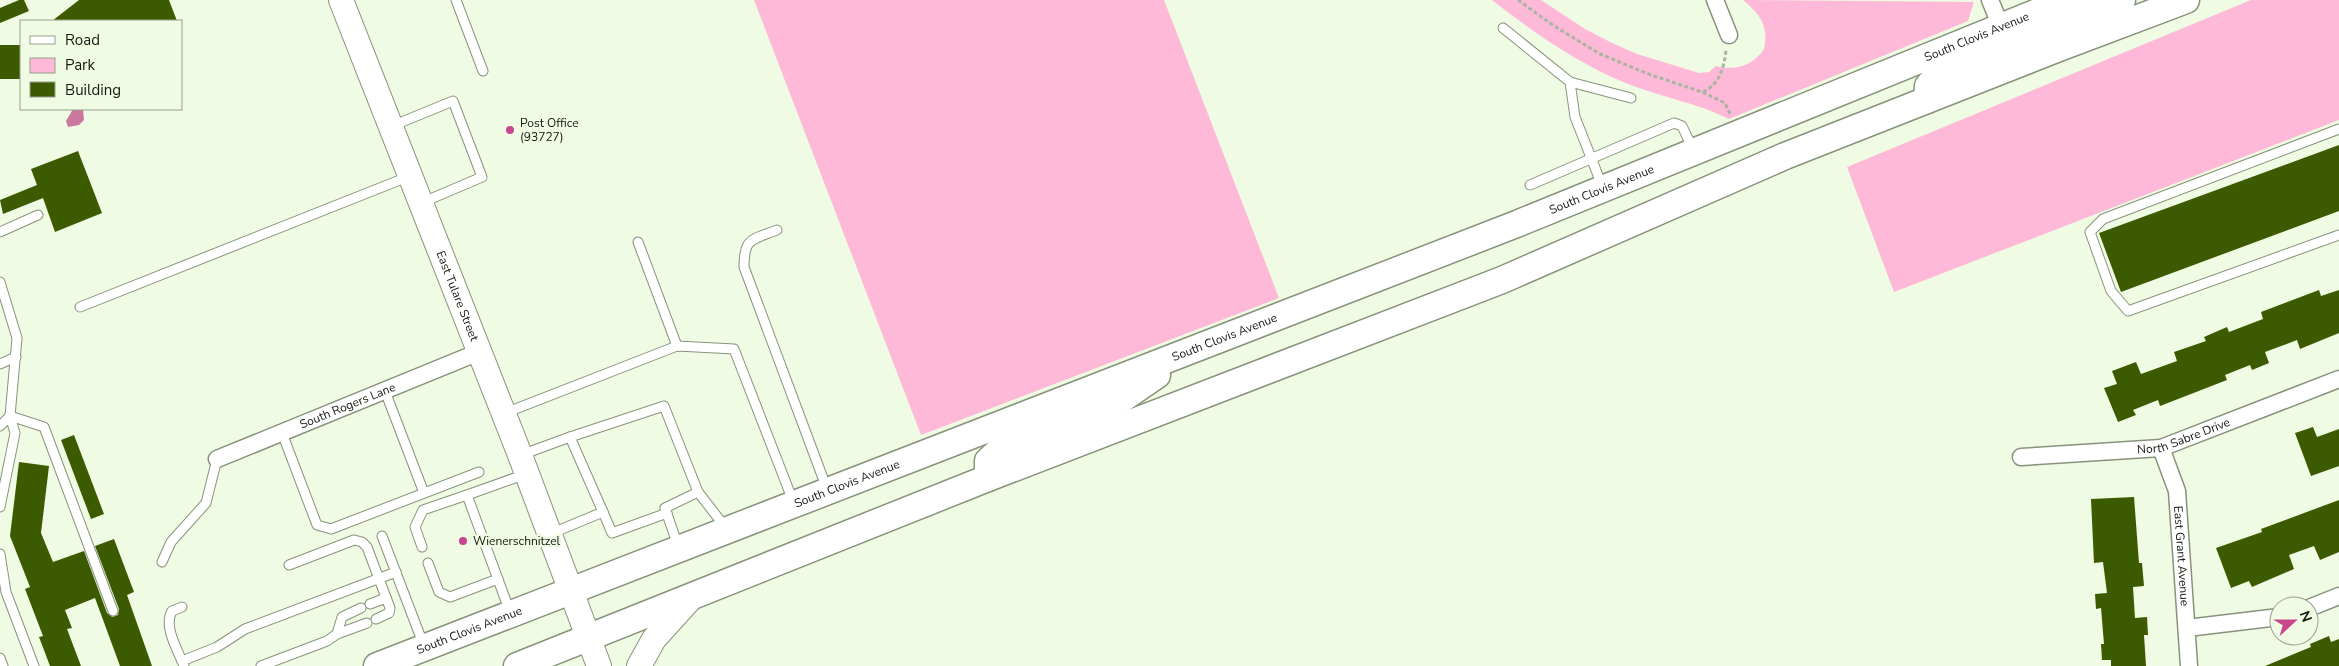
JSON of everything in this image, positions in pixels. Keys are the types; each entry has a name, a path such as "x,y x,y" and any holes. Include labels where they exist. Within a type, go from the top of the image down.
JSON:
{"main road":[{"name":"East Tulare Street","path":"341,0 523,464 599,666"},
{"name":"South Clovis Avenue","path":"377,666 1603,189 2067,0"},
{"path":"1927,100 1928,86 1938,75 2066,24 2100,0"},
{"path":"2059,48 2122,0"},
{"path":"518,666 988,478 1502,280 1785,156 2186,0"},
{"path":"988,478 988,461 1003,447 1122,399 1195,349"},
{"path":"640,666 654,639 692,597"}],"street":[{"path":"1715,0 1729,35"},
{"path":"1990,0 2001,27"},
{"name":"South Rogers Lane","path":"217,459 479,352"},
{"name":"North Sabre Drive","path":"2020,457 2161,448 2339,380"},
{"name":"East Grant Avenue","path":"2161,448 2177,491 2189,666"},
{"path":"2319,604 2339,596"},
{"path":"2187,628 2269,618"}],"lane":[{"path":"456,0 483,71"},
{"path":"1503,28 1570,82 1632,98"},
{"path":"1570,82 1575,117 1603,189"},
{"path":"391,126 453,101 482,177 420,203"},
{"path":"1530,185 1674,123 1682,126 1694,152"},
{"path":"2339,129 2103,219 2090,232 2111,291 2128,310 2339,236"},
{"path":"80,307 410,176"},
{"path":"0,232 38,215"},
{"path":"776,230 750,241 744,249 744,267 828,491"},
{"path":"638,242 677,346"},
{"path":"0,282 17,338 10,416 15,433 0,506"},
{"path":"503,414 677,346 734,349 794,504"},
{"path":"0,364 16,357"},
{"path":"385,391 424,493"},
{"path":"422,548 415,527 423,510 467,495 570,436 664,406 698,492 727,530"},
{"path":"0,426 10,416"},
{"path":"10,416 44,427 113,611"},
{"path":"282,433 317,525 324,528 331,529 479,472"},
{"path":"570,436 612,533 667,514"},
{"path":"162,562 171,542 206,503 217,459"},
{"path":"679,549 665,508 698,492"},
{"path":"467,495 511,614"},
{"path":"549,534 602,512"},
{"path":"382,536 424,648"},
{"path":"261,666 327,641 337,634 388,613 390,608 367,547 362,542 354,540 290,565"},
{"path":"0,554 6,592 34,666"},
{"path":"428,563 440,592 450,598 498,579"},
{"path":"182,607 172,611 168,617 183,664 217,647 245,628 396,572"},
{"path":"370,604 386,598"},
{"path":"337,634 342,617 361,608"},
{"path":"0,658 3,666"}],"path":[{"path":"1518,0 1554,26 1600,54 1656,77 1702,92 1725,103 1740,133"},
{"path":"1702,92 1713,86 1719,78 1724,64 1729,35"}],"green space":[{"path":"754,0 1164,0 1279,298 921,435"},
{"path":"1492,0 1541,0 1585,29 1612,43 1637,54 1699,73 1709,72 1716,66 1730,68 1743,66 1755,60 1764,49 1765,34 1762,21 1743,0 1974,2 1968,21 1729,119 1717,113 1628,84 1592,67 1541,36"},
{"path":"2251,0 2339,0 2339,120 1894,292 1847,167"}],"shaded area":[{"path":"72,110 83,110 84,120 79,125 68,127 66,121"}],"building":[{"path":"19,0 24,0 29,11 0,23 0,8"},
{"path":"79,0 169,0 177,20 53,20"},
{"path":"0,45 20,45 20,79 0,79"},
{"path":"2339,145 2339,211 2121,292 2099,233"},
{"path":"78,151 102,213 55,232 43,198 3,214 0,200 37,185 31,169"},
{"path":"2319,290 2321,296 2339,290 2339,333 2300,349 2297,340 2265,352 2269,363 2252,370 2250,365 2225,375 2227,380 2160,406 2158,400 2133,410 2136,415 2118,422 2104,388 2117,384 2112,371 2136,362 2141,374 2177,361 2174,352 2206,341 2204,337 2227,327 2229,332 2263,319 2261,312"},
{"path":"2313,427 2317,437 2339,429 2339,466 2311,476 2295,433"},
{"path":"74,435 104,514 91,519 61,440"},
{"path":"19,462 49,466 41,533 53,562 84,551 107,613 112,617 118,615 119,609 95,546 114,539 134,592 127,595 152,666 120,666 95,598 65,610 72,628 67,629 81,666 50,666 39,637 43,636 25,589 30,587 10,536"},
{"path":"2134,497 2139,563 2142,563 2144,586 2133,587 2135,618 2147,617 2148,635 2144,635 2146,666 2111,666 2111,660 2102,660 2101,644 2104,644 2101,608 2096,609 2095,594 2107,593 2103,562 2094,563 2091,499"},
{"path":"2339,500 2339,552 2320,560 2314,546 2289,555 2294,569 2252,587 2249,581 2231,588 2216,548 2262,532 2261,529"},
{"path":"2329,636 2331,642 2339,639 2339,666 2265,666 2311,646 2319,646 2319,640"}],"place":[{"name":"Post Office (93727)","path":"510,130"},
{"name":"Wienerschnitzel","path":"463,541"}]}
